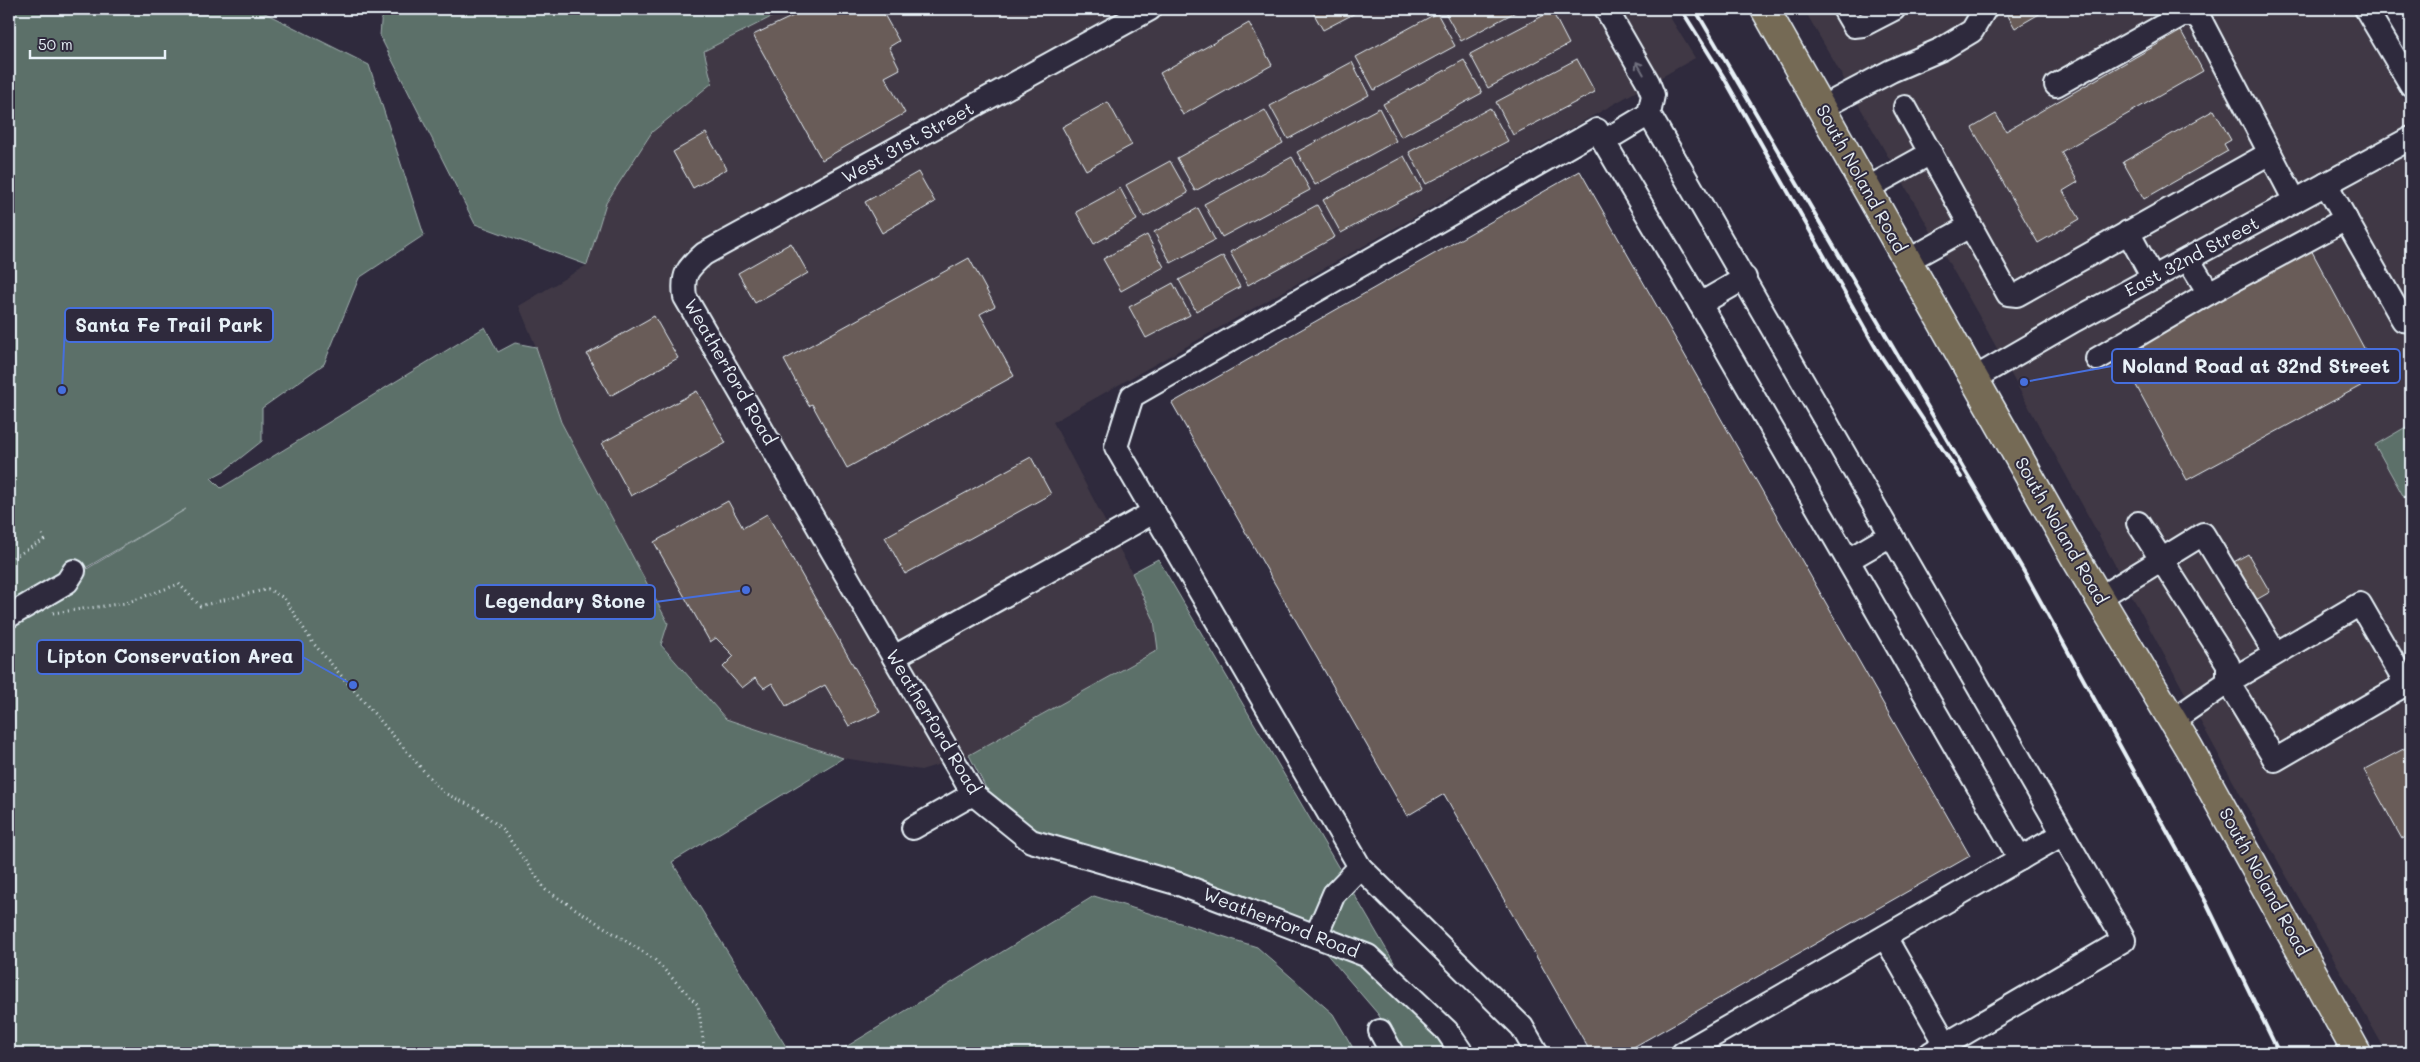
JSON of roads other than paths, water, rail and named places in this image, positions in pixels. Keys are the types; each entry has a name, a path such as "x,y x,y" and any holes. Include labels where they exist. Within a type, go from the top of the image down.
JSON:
{"main road":[{"name":"South Noland Road","path":"1765,9 1973,379 2099,598 2172,720 2296,938 2357,1053"}],"street":[{"name":"West 31st Street","path":"684,291 688,269 704,254 1150,9"},
{"path":"1606,9 1648,82 1653,95 1649,114 2124,940 1943,1050 1885,937"},
{"path":"1844,9 1854,26 1863,26 1894,9"},
{"path":"1821,108 1891,71 1942,49 1972,31 1985,9"},
{"path":"2366,9 2411,83"},
{"path":"2056,85 2182,16 2194,16 2200,19 2295,201"},
{"path":"1905,107 2008,294 2017,295 2270,153"},
{"path":"1604,141 1649,114"},
{"path":"1537,1053 1522,1027 1360,868 1116,447 1132,396 1597,130 1700,304 2020,859"},
{"name":"East 32nd Street","path":"1973,379 2153,278 2411,138"},
{"path":"1866,188 1931,153"},
{"path":"2326,184 2403,320 2411,321"},
{"path":"2097,359 2209,293 2346,219"},
{"path":"1907,261 1970,226"},
{"path":"2128,232 2153,278"},
{"path":"2188,259 2209,293"},
{"path":"1700,304 1745,278"},
{"name":"Weatherford Road","path":"684,291 685,297 973,794 1031,841 1180,884 1368,956 1447,1031 1462,1053"},
{"path":"894,658 1154,512"},
{"path":"2138,522 2228,664 2228,682 2275,760 2406,684 2360,604 2275,653 2228,682 2172,720"},
{"path":"2099,598 2203,534 2275,653"},
{"path":"1848,560 1892,535"},
{"path":"9,616 68,582 74,571"},
{"path":"913,828 973,794"},
{"path":"1683,1053 1715,1045 1885,937 2063,834"},
{"path":"1316,936 1334,894 1360,868"},
{"path":"1380,1031 1392,1053"}],"railway":[{"path":"1681,9 1723,76 1877,350 1961,477"},
{"path":"1695,9 2026,575 2207,904 2279,1053"}],"place":[{"name":"Noland Road at 32nd Street","path":"2024,382"},
{"name":"Santa Fe Trail Park","path":"62,390"},
{"name":"Legendary Stone","path":"746,590"},
{"name":"Lipton Conservation Area","path":"353,685"}]}
